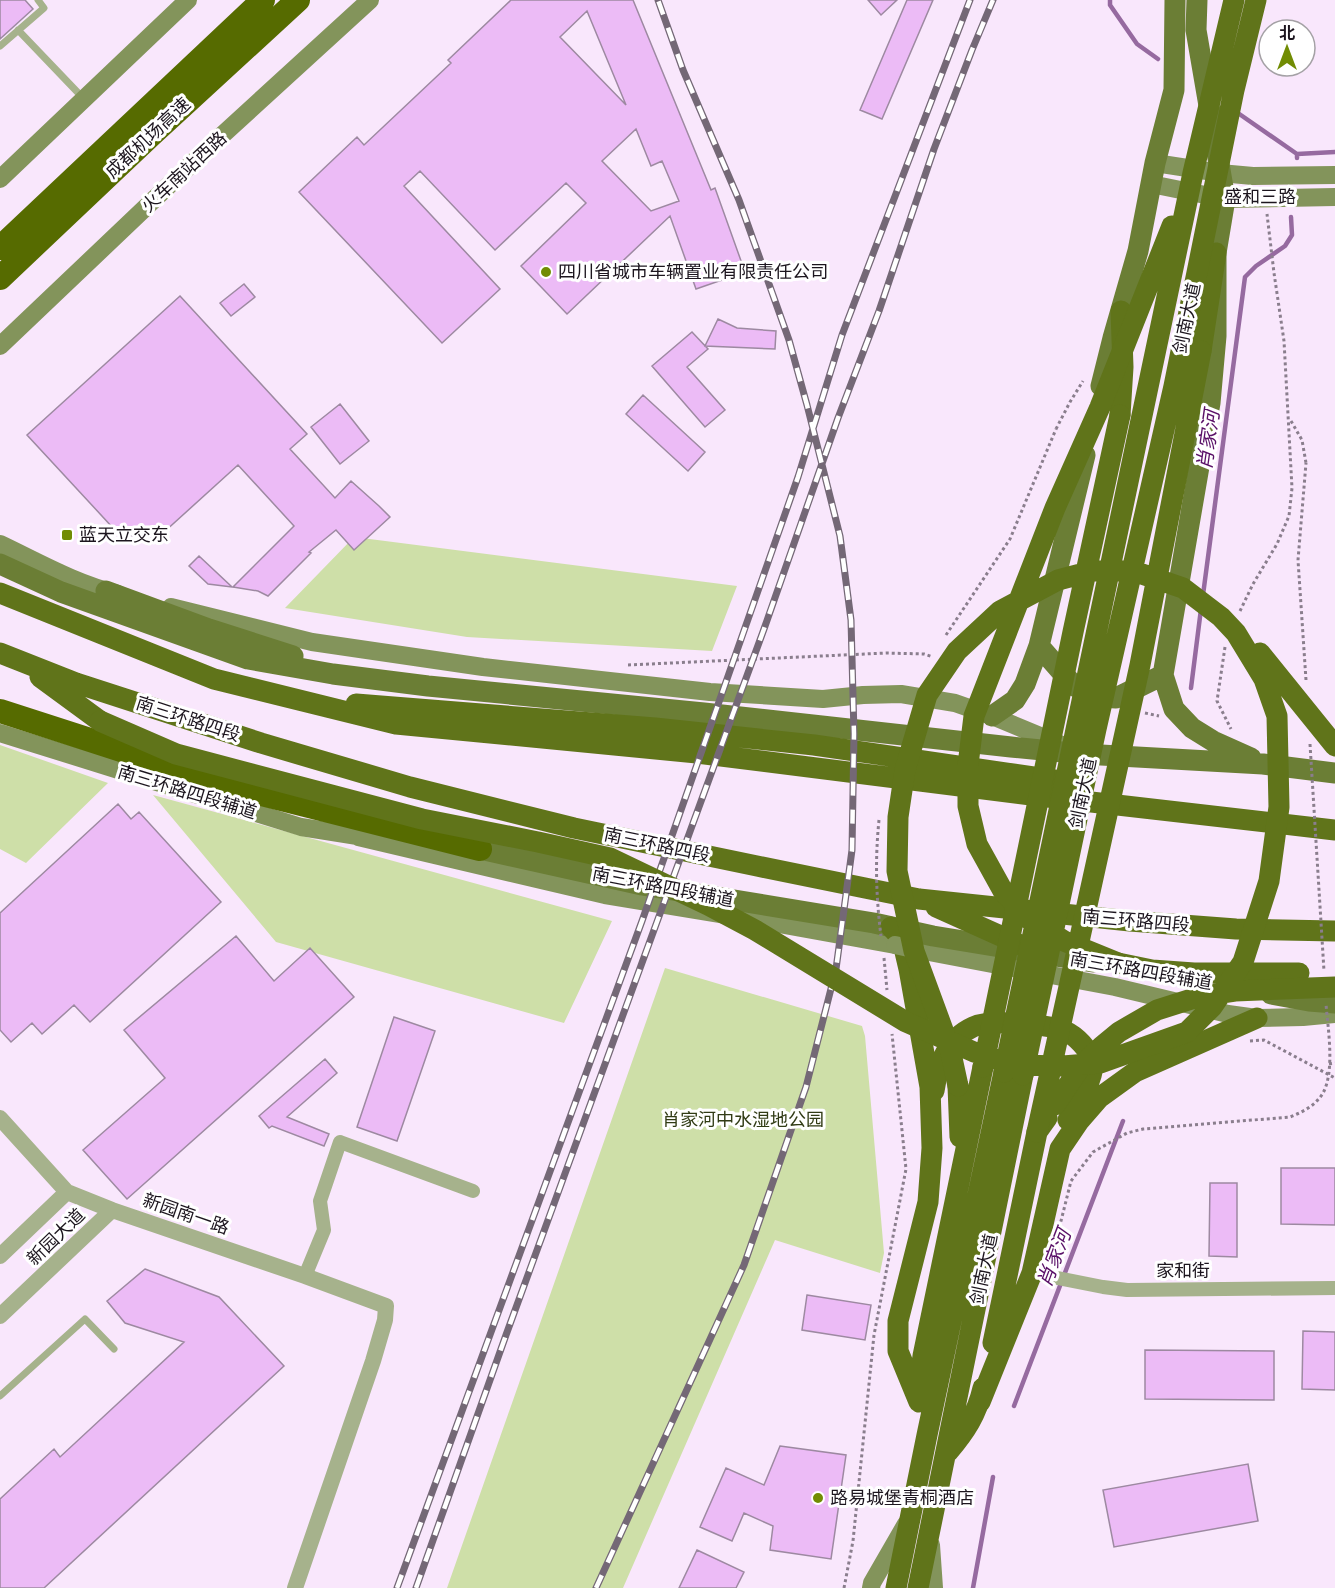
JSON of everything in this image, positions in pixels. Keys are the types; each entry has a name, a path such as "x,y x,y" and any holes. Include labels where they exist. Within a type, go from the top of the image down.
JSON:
{"highway":[{"name":"成都机场高速","path":"0,248 263,0"},
{"name":"成都机场高速","path":"0,278 298,0"},
{"name":"剑南大道","path":"918,1588 946,1454 1014,1074 1193,173 1234,0"},
{"name":"剑南大道","path":"896,1588 927,1435 1096,729 1174,386 1234,90 1256,0"},
{"path":"1193,173 1100,407 1055,508 974,716 968,765 968,806 977,844 1003,891 1029,919 1064,941 1118,963 1152,970 1194,973 1335,972"},
{"path":"980,1402 1140,665 1201,351 1216,253"},
{"path":"927,1435 918,1397 923,1356 1120,415 1123,367 1121,311"},
{"path":"957,1188 960,1132 958,1086 950,1049 914,951 897,871 898,817 905,770 927,695 957,651 1000,611 1058,580 1092,571 1124,571 1142,574 1183,588 1230,614 1335,746"},
{"path":"0,593 214,679 396,724 697,753 1335,830"},
{"path":"69,688 100,721 176,754 422,819 610,858 754,930 906,1022 974,1052 1016,1065 1063,1066 1100,1063 1186,1032 1212,1007 1243,962 1269,881 1280,807 1277,716 1264,679 1236,633 1230,614"},
{"name":"南三环路四段","path":"5,655 69,688 410,787 574,828 919,899 1130,921 1236,929 1335,931"},
{"path":"0,711 242,789 480,849"},
{"path":"919,899 1040,954"},
{"path":"893,936 902,939 930,1088 932,1148 928,1202 898,1321 898,1351 919,1402"},
{"path":"1038,1132 1082,1066 1119,1032 1157,1010 1201,996 1235,991 1335,987"},
{"path":"1060,1149 1079,1120 1100,1098 1135,1072 1257,1018"},
{"path":"931,1111 936,1078 945,1051 960,1035 975,1026 1004,1023 1042,1026 1065,1031 1080,1040 1093,1062 1079,1102 1068,1120 1060,1149 1042,1275 966,1431 946,1454"}],"main road":[{"name":"火车南站西路","path":"0,346 207,149 370,0"},
{"path":"992,716 1015,700 1025,684 1039,646 1113,338 1138,251 1150,184 1174,90 1175,0"},
{"path":"1197,0 1196,30 1225,199 1216,253 1216,336 1210,403 1163,675 1174,709 1192,728 1213,741 1263,764"},
{"path":"0,179 84,99 179,3"},
{"path":"1155,163 1253,176 1335,176"},
{"name":"盛和三路","path":"1150,184 1225,199 1335,197"},
{"path":"0,544 68,577 209,629 298,658 428,686"},
{"path":"0,564 61,592 248,660 333,674 428,686 716,714 1083,754 1263,764 1334,773"},
{"path":"106,591 312,642 483,667 710,692 824,699 901,694 955,703 1083,754"},
{"path":"1039,646 1074,686 1099,697 1116,698 1163,675"},
{"name":"南三环路四段辅道","path":"0,732 301,827 358,837 480,849 642,885 893,936 933,936 1309,1001 1335,1003"},
{"path":"358,837 605,895 763,921 893,936 913,949 1115,987 1228,1014 1257,1018 1335,1014"},
{"path":"871,1588 911,1515"},
{"path":"930,1525 934,1588"}],"street":[{"name":"新园南一路","path":"0,1118 67,1192 112,1210 386,1306 385,1320 374,1361 295,1588"},
{"path":"305,1276 324,1230 320,1201 340,1142 473,1191"},
{"name":"新园大道","path":"0,1256 67,1192"},
{"name":"新园大道","path":"0,1316 112,1210"},
{"name":"家和街","path":"1042,1275 1127,1290 1335,1288"}],"lane":[{"path":"0,46 44,8 38,0"},
{"path":"18,30 84,99"},
{"path":"0,1396 85,1319 114,1349"}],"path":[{"path":"1230,614 1253,584 1277,544 1289,516 1292,488 1284,341 1265,198"},
{"path":"1289,418 1302,440 1306,463"},
{"path":"1226,640 1217,700 1232,732"},
{"path":"1301,763 1334,773"},
{"path":"844,1588 853,1540 874,1335 906,1169 891,1029"},
{"path":"1241,1042 1264,1040 1335,1078"},
{"path":"1329,1064 1335,1063"}],"green space":[{"path":"354,537 737,586 712,651 467,637 285,608"},
{"path":"0,745 108,783 26,863 0,849"},
{"path":"153,795 612,921 564,1023 276,942"},
{"name":"肖家河中水湿地公园","path":"665,968 862,1026 865,1036 884,1253 880,1273 775,1240 623,1588 447,1588"}],"building":[{"path":"0,0 25,0 33,9 0,39"},
{"path":"511,0 633,0 711,190 715,188 745,272 696,289 670,216 567,314 521,266 586,203 566,183 495,250 420,171 404,186 500,289 442,343 299,192 357,137 364,145 451,63 448,60","holes":["587,11 626,105 560,37","636,129 651,166 662,161 679,201 651,211 602,161"]},
{"path":"868,0 897,0 881,15"},
{"path":"907,0 933,0 882,119 860,110"},
{"path":"244,284 255,297 231,316 220,303"},
{"path":"180,296 307,434 290,449 335,498 351,481 390,517 354,550 336,530 309,552 311,553 268,596 258,591 233,587 294,526 238,465 152,543 114,529 27,435"},
{"path":"718,319 737,328 776,331 775,349 705,346"},
{"path":"692,332 708,349 687,367 725,410 705,427 652,366"},
{"path":"643,395 705,452 688,471 626,414"},
{"path":"340,404 369,441 340,464 311,427"},
{"path":"199,556 232,587 208,584 189,566"},
{"path":"118,804 131,819 139,812 221,902 90,1022 74,1005 42,1034 32,1023 11,1042 0,1030 0,913"},
{"path":"236,936 274,981 310,948 354,997 127,1199 83,1150 165,1078 124,1030"},
{"path":"394,1017 435,1031 397,1141 357,1127"},
{"path":"325,1059 337,1073 287,1117 329,1134 324,1146 272,1126 269,1128 259,1116"},
{"path":"1281,1168 1335,1168 1335,1225 1281,1224"},
{"path":"1210,1183 1237,1183 1237,1257 1209,1256"},
{"path":"145,1269 219,1297 284,1366 44,1588 0,1588 0,1499 54,1449 60,1457 184,1342 125,1323 107,1301"},
{"path":"807,1295 871,1305 865,1340 802,1330"},
{"path":"1303,1331 1335,1332 1335,1390 1302,1389"},
{"path":"1145,1350 1274,1351 1274,1400 1145,1399"},
{"path":"780,1446 846,1455 831,1559 770,1550 773,1526 744,1513 732,1541 700,1527 726,1468 764,1485"},
{"path":"1248,1464 1258,1521 1114,1547 1103,1490"},
{"path":"697,1550 744,1572 736,1588 679,1588"}],"waterway":[{"name":"肖家河","path":"1110,0 1110,5 1137,44 1158,59"},
{"name":"肖家河","path":"1235,111 1297,154 1297,158"},
{"path":"1297,154 1335,152"},
{"name":"肖家河","path":"1203,595 1245,277 1256,266 1285,246 1292,235 1291,217"},
{"name":"肖家河","path":"1191,688 1201,609"},
{"name":"肖家河","path":"1014,1406 1123,1121"},
{"name":"肖家河","path":"973,1588 993,1477"}],"railway":[{"path":"596,1588 744,1265 806,1087 836,969 852,850 854,734 851,620 840,536 789,340 739,200 683,70 658,0"},
{"path":"397,1588 642,921 798,477 842,335 970,0"},
{"path":"416,1588 764,629 838,418 879,311 934,149 993,0"}],"place":[{"name":"四川省城市车辆置业有限责任公司","path":"546,272"},
{"name":"蓝天立交东","path":"67,535"},
{"name":"路易城堡青桐酒店","path":"818,1498"}]}
